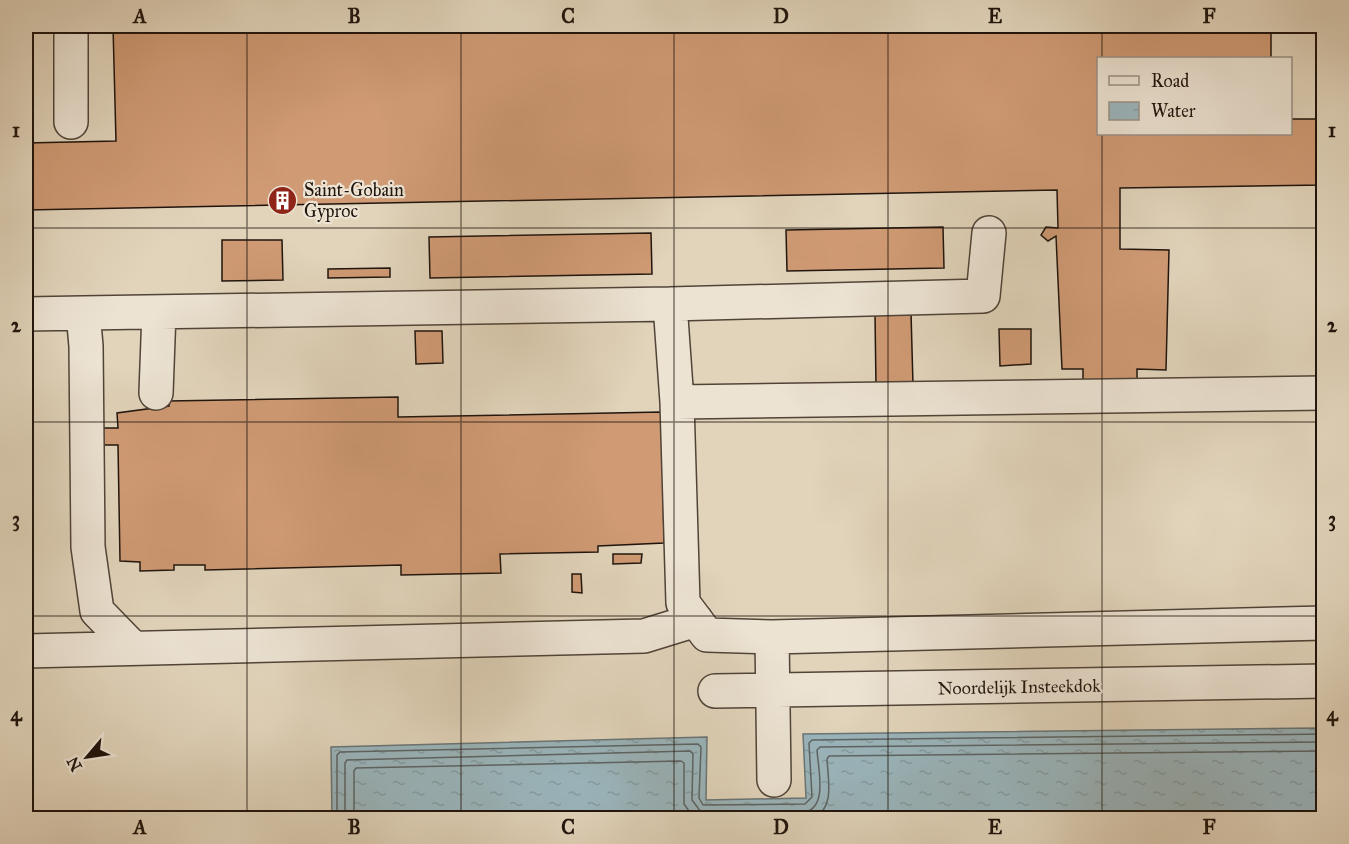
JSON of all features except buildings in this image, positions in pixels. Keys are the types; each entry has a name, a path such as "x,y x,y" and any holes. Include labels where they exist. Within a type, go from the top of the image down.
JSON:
{"lane":[{"path":"71,26 71,122"},
{"path":"26,314 670,304 983,296 990,233"},
{"path":"670,304 677,402 683,603 707,635 772,637 1323,623"},
{"path":"156,393 159,312"},
{"path":"83,313 86,346 88,547 97,610 134,648"},
{"path":"677,402 1323,393"},
{"path":"26,651 644,636 696,620"},
{"path":"772,637 774,780"},
{"name":"Noordelijk Insteekdok","path":"715,691 1323,681"}],"water":[{"path":"1323,728 1323,818 332,818 331,747 707,737 706,800 806,798 803,734"}],"place":[{"name":"Saint-Gobain Gyproc","path":"283,200"}]}
